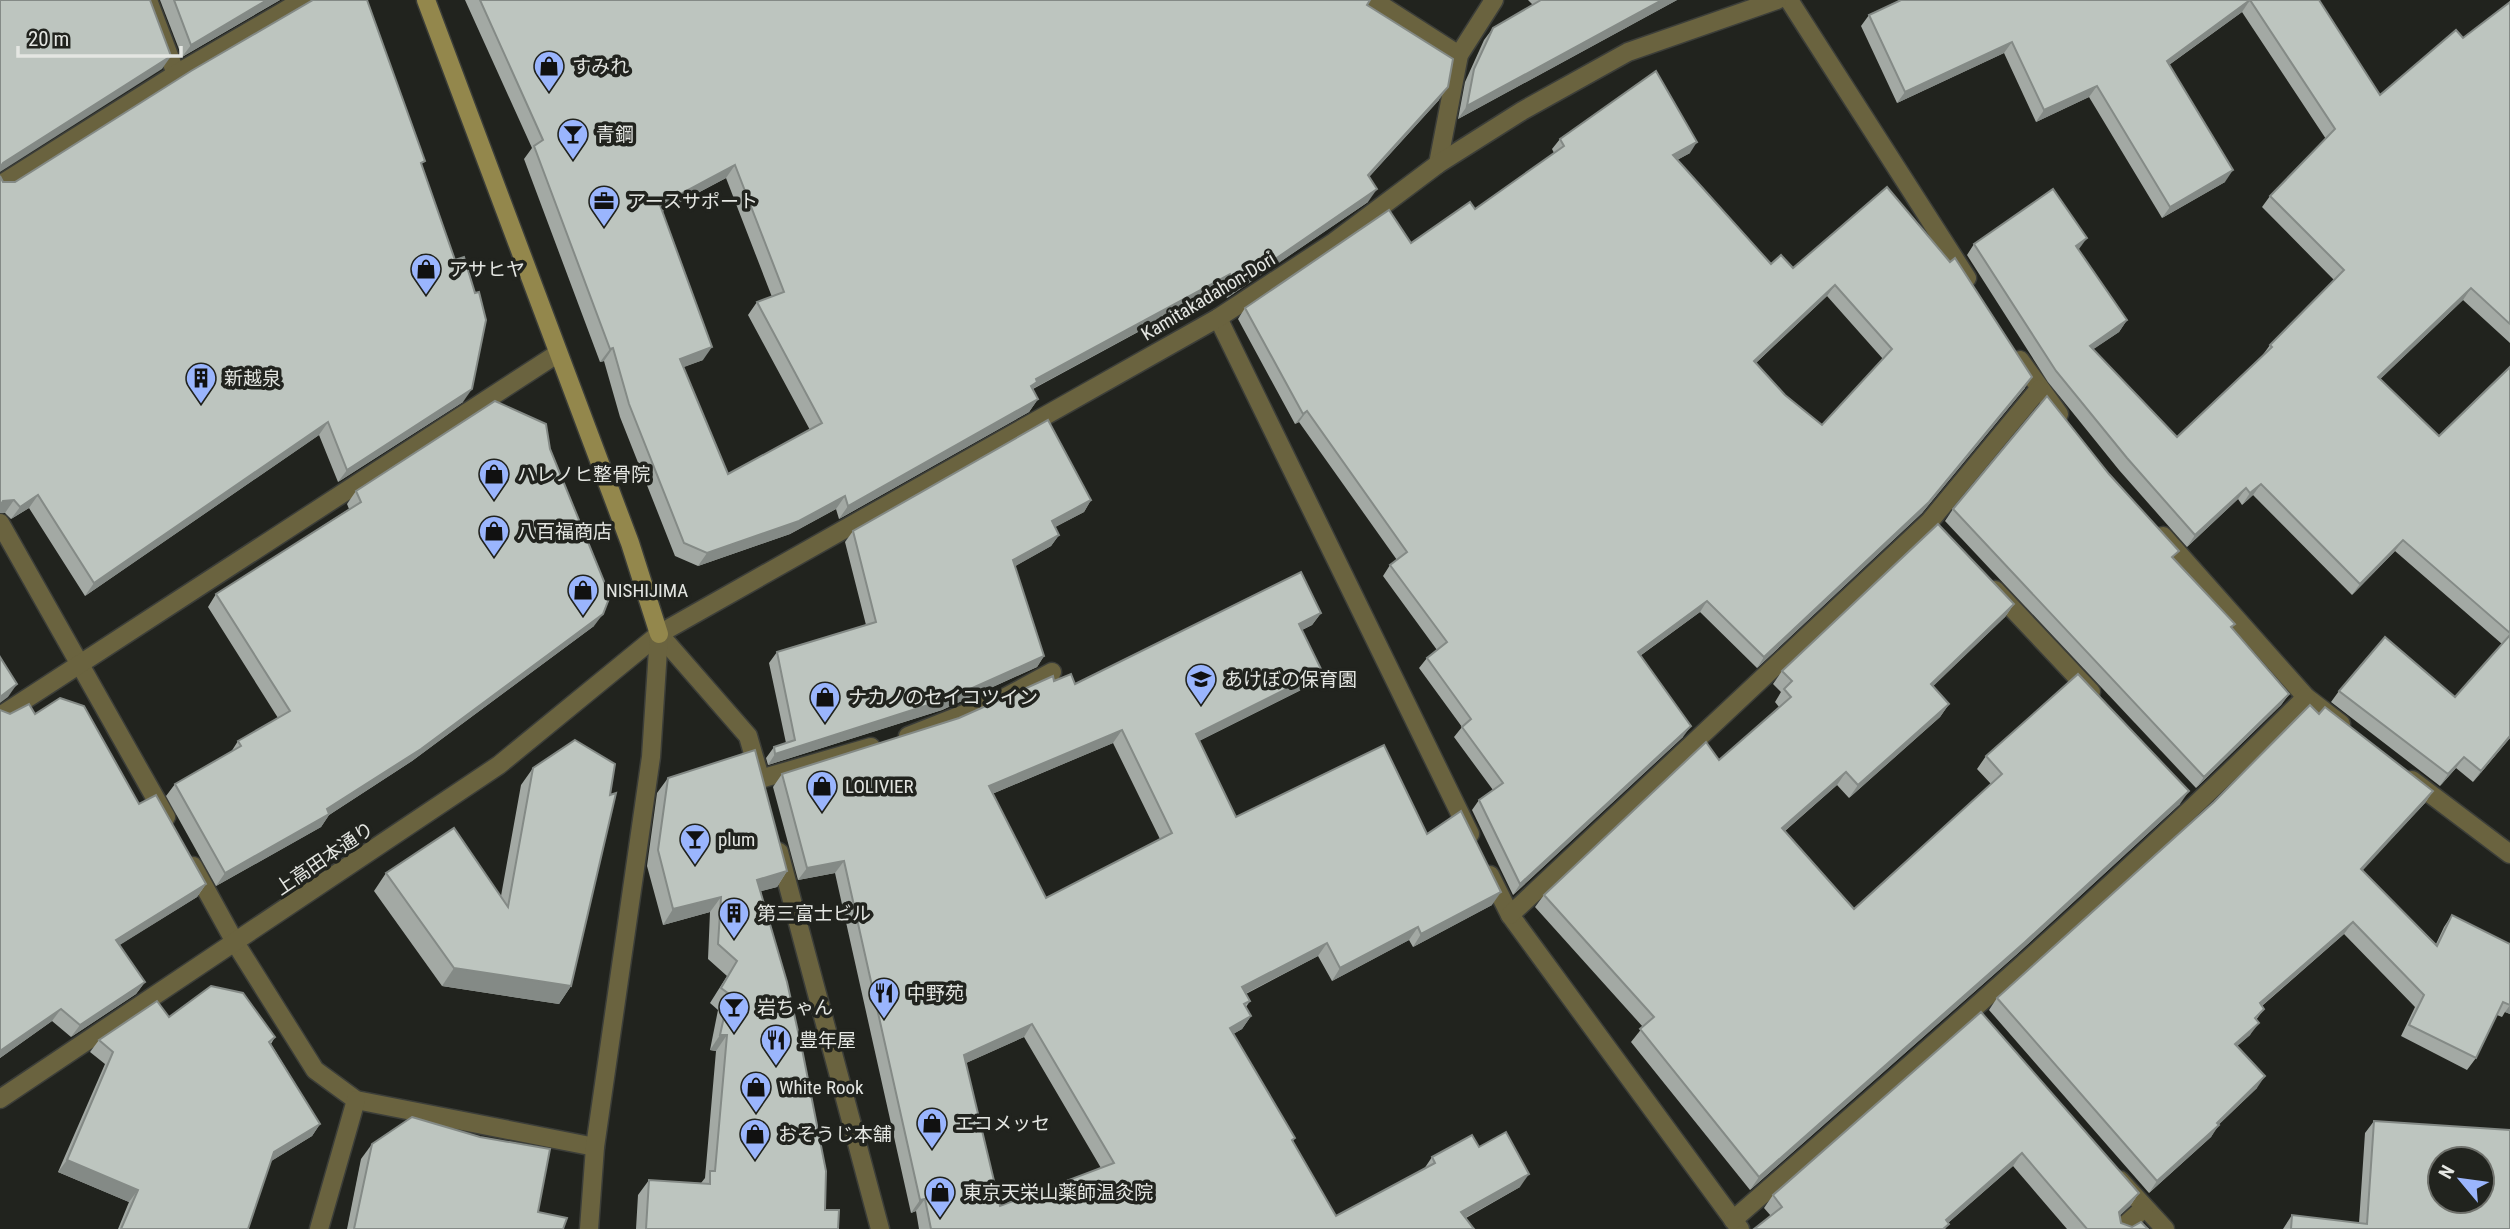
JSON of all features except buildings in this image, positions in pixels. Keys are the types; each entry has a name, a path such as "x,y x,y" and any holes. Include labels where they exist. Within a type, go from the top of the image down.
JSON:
{"street":[{"path":"148,0 176,74"},
{"path":"0,185 176,74 303,0"},
{"path":"426,0 556,354 630,543 659,634 651,757 595,1147 589,1229"},
{"path":"1373,0 1459,55"},
{"path":"1438,164 1459,55 1494,0"},
{"name":"Kamitakadahon-Dori","path":"659,634 1218,318 1334,242 1438,164 1522,111 1629,52 1777,0"},
{"path":"1789,0 1979,297"},
{"path":"1218,318 1510,915 1737,1224 1978,1015 2193,801 2306,697"},
{"path":"2009,343 2039,389 2070,428"},
{"path":"0,716 556,354"},
{"path":"1510,915 1935,526 2039,389"},
{"path":"0,523 236,944 316,1070 356,1100 595,1147"},
{"path":"2155,527 2306,697 2359,739"},
{"path":"1978,572 2102,704"},
{"path":"659,634 748,736 762,785 904,737 1004,698 1052,672"},
{"name":"上高田本通り","path":"0,1099 236,944 499,765 659,634"},
{"path":"2402,772 2510,854"},
{"path":"774,831 880,1229"},
{"path":"319,1229 356,1100"},
{"path":"2108,1166 2165,1229"},
{"path":"2121,1229 2144,1208"}],"place":[{"name":"すみれ","path":"549,93"},
{"name":"青鋼","path":"573,161"},
{"name":"アースサポート","path":"604,228"},
{"name":"アサヒヤ","path":"426,296"},
{"name":"新越泉","path":"201,405"},
{"name":"ハレノヒ整骨院","path":"494,501"},
{"name":"八百福商店","path":"494,558"},
{"name":"NISHIJIMA","path":"583,617"},
{"name":"あけぼの保育園","path":"1201,706"},
{"name":"ナカノのセイコツイン","path":"825,724"},
{"name":"LOLIVIER","path":"822,813"},
{"name":"plum","path":"695,866"},
{"name":"第三富士ビル","path":"734,940"},
{"name":"中野苑","path":"884,1020"},
{"name":"岩ちゃん","path":"734,1034"},
{"name":"豊年屋","path":"776,1067"},
{"name":"White Rook","path":"756,1114"},
{"name":"エコメッセ","path":"932,1150"},
{"name":"おそうじ本舗","path":"755,1161"},
{"name":"東京天栄山薬師温灸院","path":"940,1219"}]}
